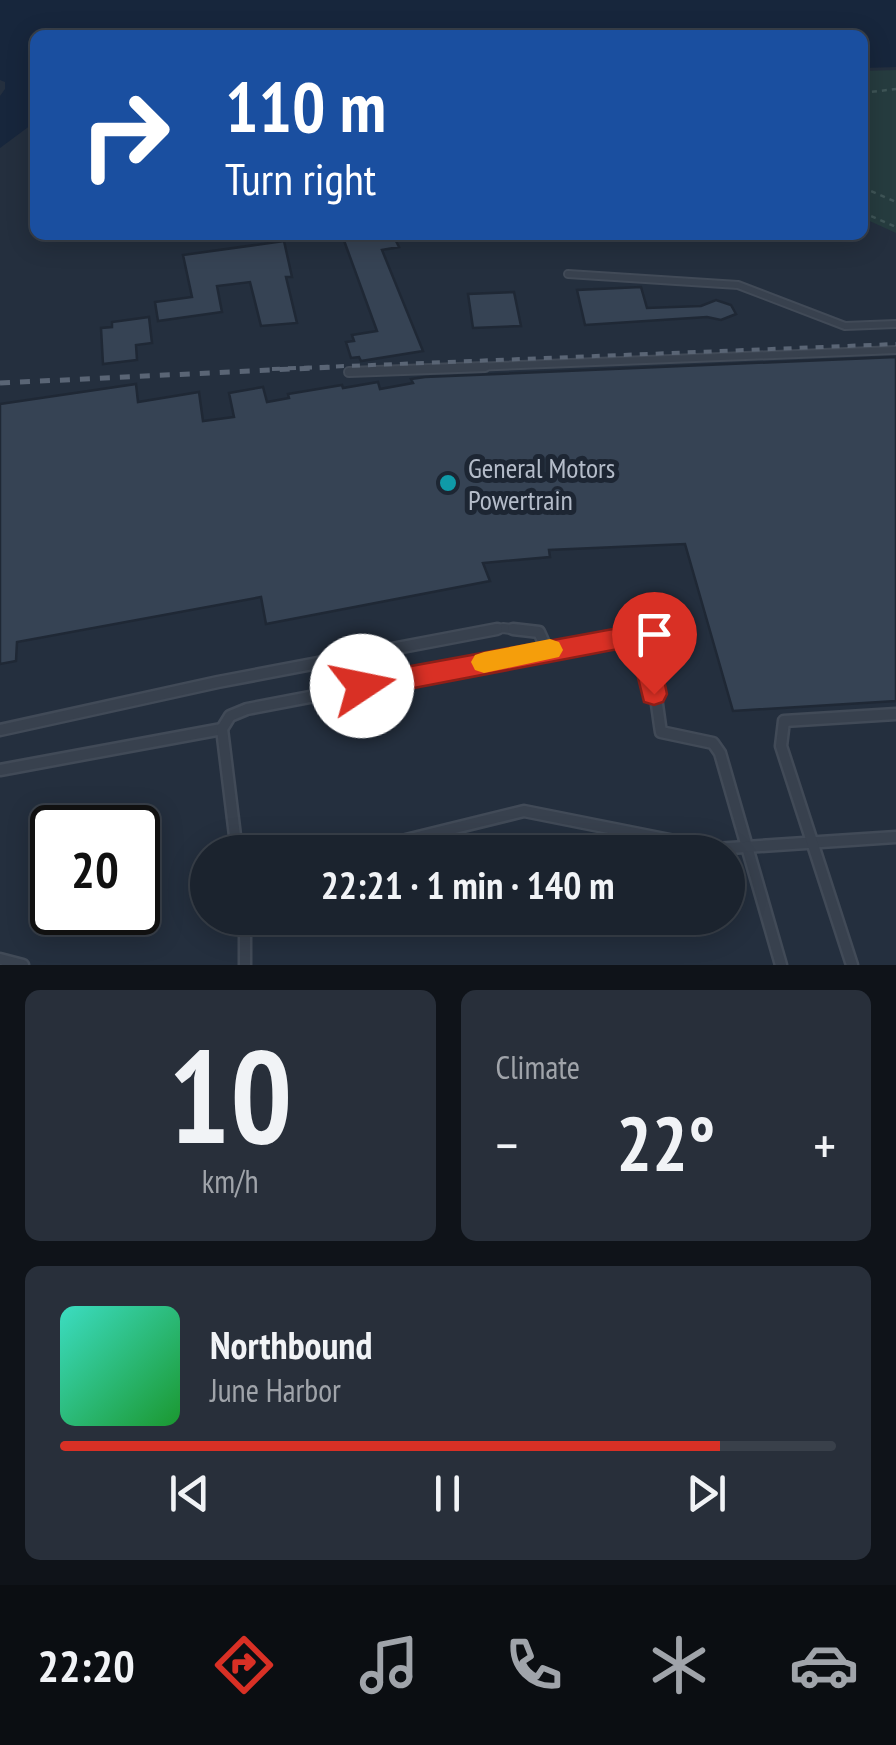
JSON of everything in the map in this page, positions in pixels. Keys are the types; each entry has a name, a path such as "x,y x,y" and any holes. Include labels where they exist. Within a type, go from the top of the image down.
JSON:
{"lane":[{"path":"568,274 738,286 845,326 896,324"},
{"path":"349,372 896,350"},
{"path":"0,730 218,682 503,628 539,632 548,650"},
{"path":"235,835 222,729 230,716 247,709 624,638 637,643 646,656 661,732 713,742 720,753 741,835"},
{"path":"852,965 781,746 784,720 896,714"},
{"path":"0,770 222,729"},
{"path":"427,835 524,811 645,835"},
{"path":"745,846 896,837"},
{"path":"745,849 780,965"},
{"path":"245,935 246,965"},
{"path":"0,959 23,965"}],"path":[{"path":"868,92 896,88"},
{"path":"868,190 896,202"},
{"path":"868,215 896,227"}],"green space":[{"path":"896,70 896,233 868,220 868,71"}],"water":[{"path":"0,0 896,0 896,67 868,68 868,30 30,30 30,126 0,148 0,96 5,82 0,80"}],"building":[{"path":"344,240 396,240 399,247 382,250 423,351 361,361 359,357 351,358 346,342 354,341 352,335 377,331"},
{"path":"284,241 292,277 286,277 297,323 261,326 250,282 217,286 222,312 158,321 155,302 192,297 183,255"},
{"path":"641,287 647,308 701,306 716,300 731,305 736,314 721,320 707,317 585,325 577,290"},
{"path":"514,292 521,326 473,328 468,294"},
{"path":"149,317 152,343 136,345 137,360 103,364 101,328 112,327 112,322"},
{"name":"General Motors Powertrain","path":"896,357 896,701 733,711 685,544 549,550 550,557 483,563 490,581 266,624 261,597 17,642 16,661 0,664 0,404 136,384 138,402 199,392 203,421 234,417 229,393 263,387 267,402 289,398 288,394 342,385 343,388 378,382 380,389 425,377"}],"railway":[{"path":"272,369 896,344"},
{"path":"0,383 334,367"}],"slow traffic":[{"path":"484,662 550,650"}],"place":[{"name":"General Motors Powertrain","path":"448,483"}],"route":[{"path":"362,686 595,640 624,638 637,643 646,656 654,694"}]}
